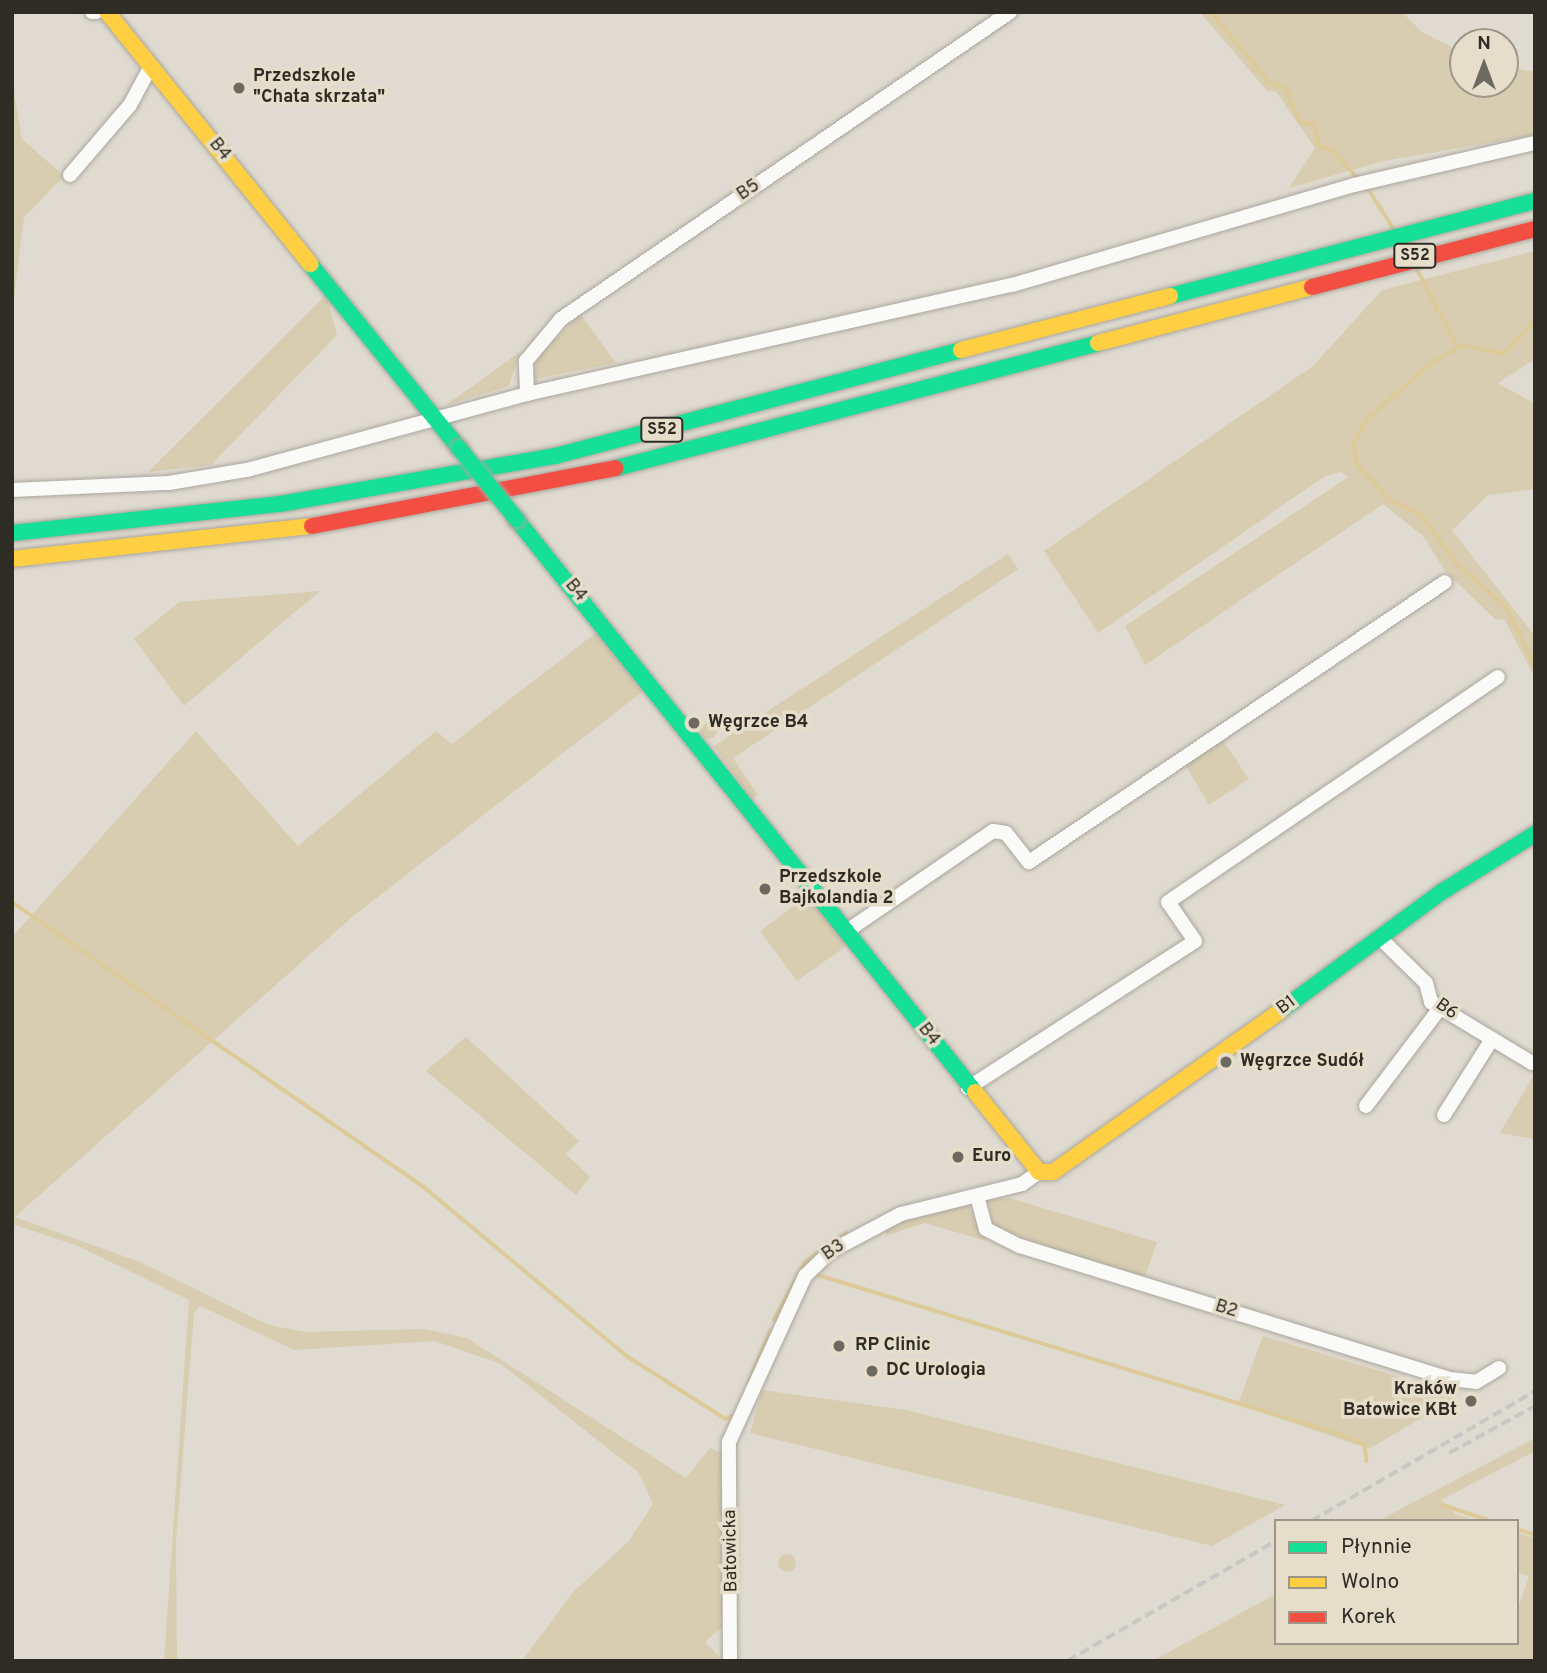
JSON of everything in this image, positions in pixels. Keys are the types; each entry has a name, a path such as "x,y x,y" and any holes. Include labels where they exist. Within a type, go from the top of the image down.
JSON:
{"main road":[{"name":"B4","path":"107,12 1038,1172"},
{"name":"S52","path":"12,533 280,505 555,456 1535,201"},
{"name":"S52","path":"12,559 300,528 514,491 1535,229"},
{"name":"B1","path":"1038,1172 1053,1172 1082,1156 1380,938 1535,834"}],"street":[{"name":"B5","path":"527,394 526,361 561,319 1010,12"},
{"path":"70,175 130,105 150,66"},
{"path":"12,490 212,478 527,394 1012,285 1354,185 1535,143"},
{"path":"846,931 993,831 1006,833 1029,862 1445,582"},
{"path":"968,1088 1195,941 1168,902 1498,677"},
{"name":"B6","path":"1380,938 1426,983 1431,1002 1532,1063"},
{"path":"1366,1106 1440,1007"},
{"path":"1444,1115 1492,1039"},
{"name":"B3","path":"729,1442 781,1322 818,1261 901,1214 1022,1184 1038,1172"},
{"name":"B2","path":"977,1196 986,1229 1020,1246 1449,1379 1476,1382 1499,1368"},
{"name":"Batowicka","path":"729,1442 730,1661"}],"shaded area":[{"path":"1200,12 1402,12 1422,32 1449,46 1449,98 1519,98 1519,69 1535,72 1535,135 1384,161 1289,188 1315,148 1276,92 1267,91"},
{"path":"12,80 22,139 64,176 24,217 12,314"},
{"path":"1535,251 1535,359 1498,383 1535,404 1535,489 1488,495 1452,530 1535,636 1535,678 1504,619 1496,620 1445,571 1423,536 1383,504 1145,665 1125,626 1348,477 1341,472 1325,476 1098,633 1044,551 1313,366 1382,290"},
{"path":"326,295 337,335 211,465 148,472"},
{"path":"580,314 616,363 535,379 536,358"},
{"path":"520,352 509,386 446,405"},
{"path":"1008,554 1018,569 733,758 758,795 752,799 714,746"},
{"path":"320,591 184,706 134,639 179,602"},
{"path":"598,631 642,692 352,917 15,1217 140,1262 269,1325 305,1332 424,1329 467,1338 686,1478 710,1448 723,1453 725,1596 722,1627 705,1642 723,1661 522,1661 574,1591 628,1542 653,1504 639,1473 501,1364 435,1341 294,1350 200,1306 194,1313 176,1543 177,1661 164,1661 189,1300 78,1246 12,1224 12,937 196,731 298,846 436,731 452,744"},
{"path":"706,723 712,723 717,731 715,737 706,739 701,734 701,728"},
{"path":"1222,739 1249,779 1209,805 1185,764"},
{"path":"808,896 849,944 797,981 760,931"},
{"path":"466,1037 579,1141 566,1154 590,1177 576,1195 426,1071"},
{"path":"1535,1073 1535,1139 1500,1133"},
{"path":"1009,1198 1157,1242 1143,1282 993,1227 988,1200"},
{"path":"967,1204 987,1241 924,1223 886,1236 885,1228 910,1218"},
{"path":"1263,1336 1460,1395 1369,1449 1238,1404"},
{"path":"762,1390 906,1410 1285,1505 1212,1546 750,1433"},
{"path":"1535,1438 1535,1451 1441,1500 1455,1514 1471,1519 1382,1519"},
{"path":"1519,1534 1535,1538 1535,1661 1152,1661 1274,1595 1274,1645 1519,1645 1519,1604 1529,1576 1519,1574"},
{"path":"787,1554 793,1557 796,1563 793,1569 787,1572 781,1569 778,1563 781,1557"}],"waterway":[{"path":"1211,12 1270,83 1286,88 1301,123 1315,124 1319,146 1333,150 1358,179"},
{"path":"1367,187 1394,229"},
{"path":"1417,269 1458,347"},
{"path":"1535,322 1504,354 1463,346 1431,364 1366,421 1354,446 1358,465 1390,500 1422,515 1456,563 1507,608 1535,667"},
{"path":"12,902 424,1187 627,1356 726,1419 734,1415"},
{"path":"774,1320 805,1262 846,1233"},
{"path":"818,1275 1339,1434 1365,1445 1367,1461"},
{"path":"748,1384 770,1331"},
{"path":"1443,1505 1485,1519"},
{"path":"1519,1530 1535,1535"}],"railway":[{"path":"1314,1519 1535,1391"},
{"path":"1449,1453 1535,1406"},
{"path":"1067,1661 1274,1542"}],"traffic: fast":[{"path":"1170,296 1535,201"},
{"path":"310,264 459,448"},
{"path":"616,468 1098,343"},
{"path":"12,533 280,504 555,456 961,350"},
{"path":"459,448 517,520"},
{"path":"517,520 975,1092"},
{"path":"1280,1011 1443,891 1535,834"}],"traffic: slow":[{"path":"107,12 310,264"},
{"path":"1098,343 1312,287"},
{"path":"961,350 1170,296"},
{"path":"12,559 312,526"},
{"path":"975,1092 1039,1172 1053,1172 1280,1011"}],"traffic: jam":[{"path":"1312,287 1535,229"},
{"path":"312,526 616,468"}],"place":[{"name":"Przedszkole \"Chata skrzata\"","path":"239,88"},
{"name":"Węgrzce B4","path":"694,723"},
{"name":"Przedszkole Bajkolandia 2","path":"765,889"},
{"name":"Węgrzce Sudół","path":"1226,1062"},
{"name":"Euro","path":"958,1157"},
{"name":"RP Clinic","path":"839,1346"},
{"name":"DC Urologia","path":"872,1371"},
{"name":"Kraków Batowice KBt","path":"1471,1401"}]}
